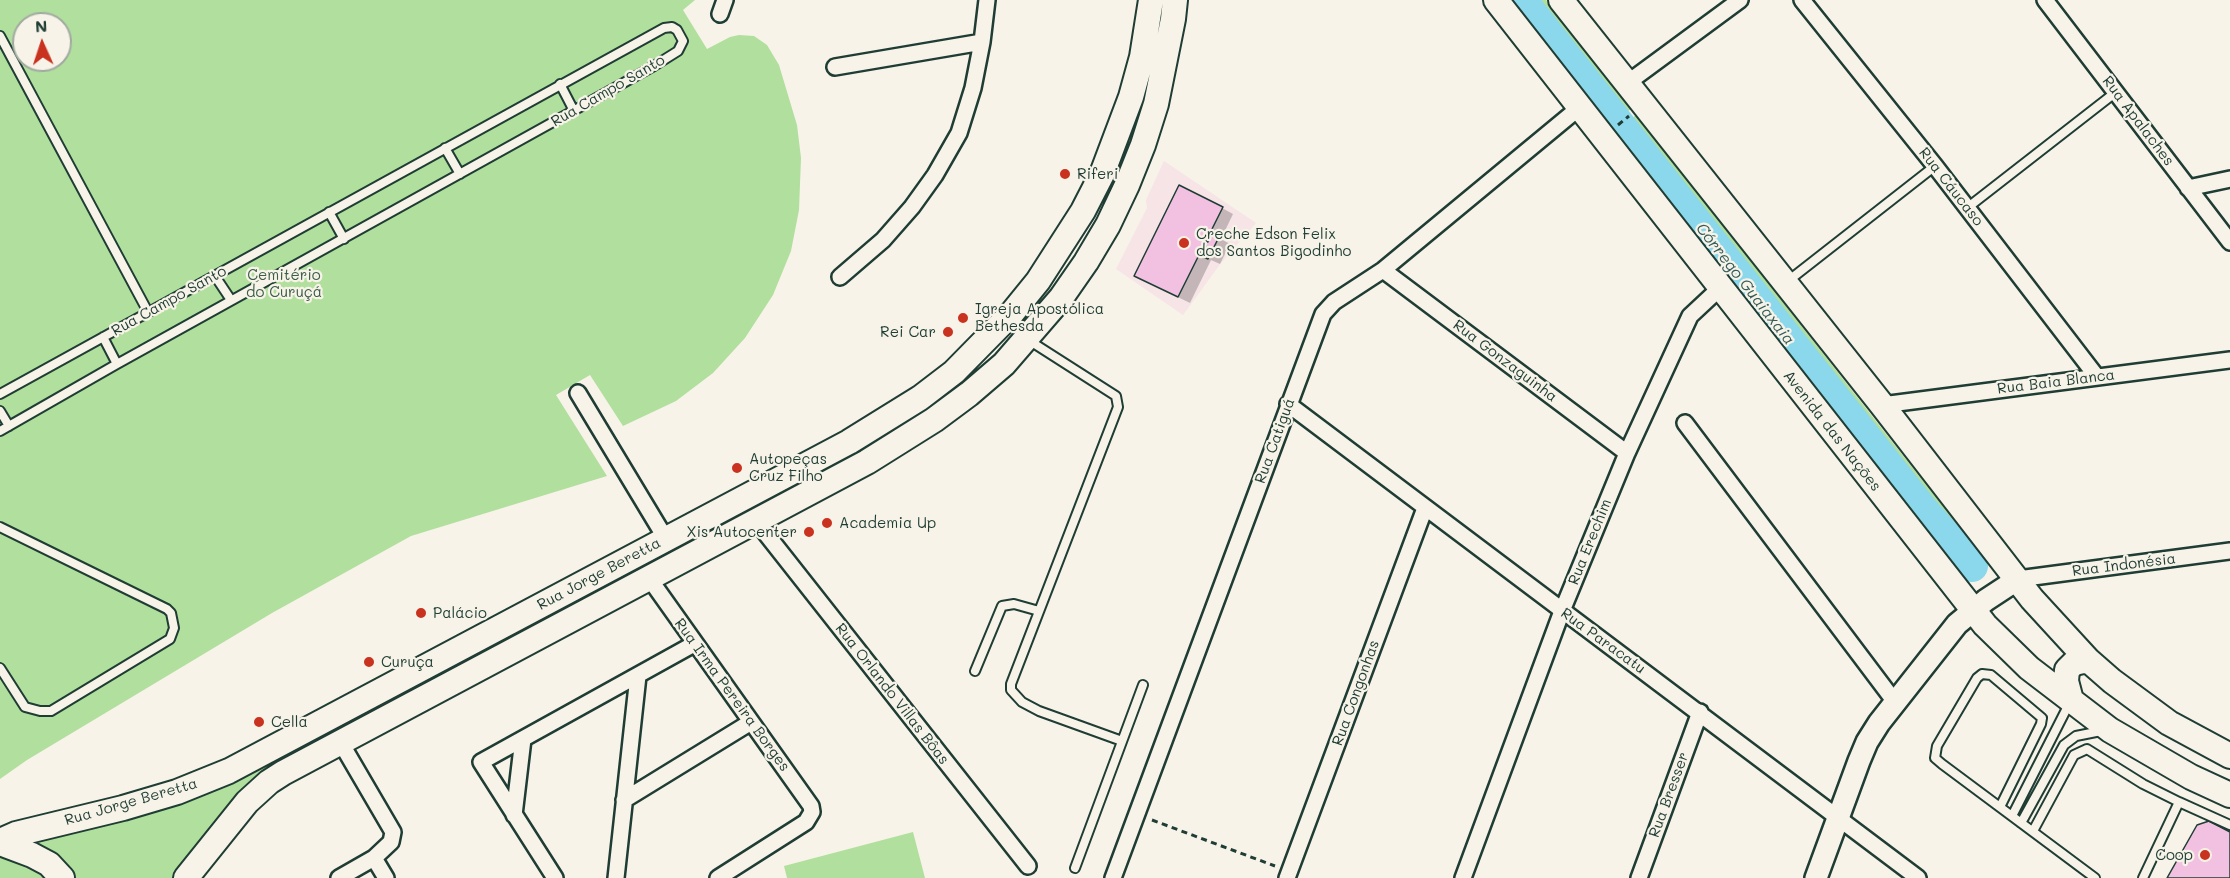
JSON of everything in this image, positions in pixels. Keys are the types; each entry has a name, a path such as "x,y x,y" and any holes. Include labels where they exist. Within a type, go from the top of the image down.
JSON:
{"main road":[{"name":"Rua Jorge Beretta","path":"0,842 16,834 123,808 177,792 229,771 885,421 954,372 1012,313 1038,281 1062,247 1083,211 1102,174 1131,97 1142,57 1151,0"},
{"name":"Avenida das Nações","path":"1496,0 1985,625 2029,668 2110,730 2166,764 2230,795"},
{"path":"1561,0 1882,405 2032,599 2088,660 2146,707 2227,753"},
{"name":"Rua Jorge Beretta","path":"186,878 247,802 269,782 902,441 969,394 1004,364 1061,298 1108,225 1143,145 1156,104 1177,6"},
{"path":"2071,700 2066,681 2067,670 2074,663 2088,660"},
{"path":"0,842 49,864 62,878"}],"street":[{"path":"840,277 883,240 912,207 935,175 958,133 968,110 982,42 987,0"},
{"path":"1626,84 1740,0"},
{"name":"Rua Cáucaso","path":"1802,0 1935,166 2097,377"},
{"name":"Rua Apalaches","path":"2045,0 2230,242"},
{"path":"835,67 982,42"},
{"name":"Rua Catiguá","path":"1113,878 1323,314 1334,302 1383,270 1580,107"},
{"path":"2188,188 2230,179"},
{"name":"Rua Gonzaguinha","path":"1383,270 1627,453"},
{"name":"Rua Erechim","path":"1463,878 1562,611 1627,453 1690,316 1720,288"},
{"name":"Rua Baia Blanca","path":"1882,405 2230,360"},
{"path":"578,393 666,539"},
{"name":"Rua Paracatu","path":"1288,404 1918,878"},
{"path":"1686,423 1895,702"},
{"name":"Rua Congonhas","path":"1288,875 1425,508"},
{"name":"Rua Orlando Villas Bôas","path":"756,521 1028,866"},
{"name":"Rua Indonésia","path":"2018,579 2230,551"},
{"name":"Rua Irma Pereira Borges","path":"649,578 808,801 812,812 806,822 717,878"},
{"path":"1816,878 1867,742 1895,702 1957,624 2018,579"},
{"path":"555,878 481,762 694,644"},
{"path":"616,878 638,676"},
{"name":"Rua Bresser","path":"1639,878 1700,712"},
{"path":"624,800 751,722"},
{"path":"514,815 523,739"},
{"path":"339,878 374,858 391,842 393,832 341,743"},
{"path":"374,858 386,878"}],"lane":[{"name":"Rua Campo Santo","path":"0,394 664,28 672,27 682,38 683,44 678,51 574,111 231,300 0,431"},
{"path":"0,36 148,312"},
{"path":"560,84 574,111"},
{"path":"1967,208 2116,92"},
{"path":"445,148 460,174"},
{"path":"1784,283 1935,166"},
{"path":"329,212 344,239"},
{"path":"215,276 231,300"},
{"path":"103,338 117,364"},
{"path":"1027,339 1112,393 1118,402 1112,424 1011,684 1014,695 1039,711 1122,741"},
{"path":"0,411 9,426"},
{"path":"0,527 167,609 171,613 174,628 170,639 51,711 25,707 0,668"},
{"path":"975,671 1002,606 1014,604 1039,611"},
{"path":"2000,807 2041,724 2042,717 1991,675 1982,674 1971,687 1937,746 1935,755 1937,760 2095,878"},
{"path":"1075,868 1143,685"},
{"path":"2012,816 2071,700"},
{"path":"2021,823 2068,740 2076,736 2110,730"},
{"path":"2033,831 2074,755 2087,749 2092,750 2143,784 2230,825"},
{"path":"2143,878 2179,802"}],"path":[{"path":"1137,814 1288,875"}],"shaded area":[{"name":"Creche Edson Felix dos Santos Bigodinho","path":"1164,161 1256,223 1221,263 1183,315 1116,269 1147,208 1146,200"}],"green space":[{"name":"Cemitério do Curuçá","path":"0,0 695,0 683,10 707,49 739,35 754,36 767,45 779,65 797,125 801,158 799,210 791,251 773,295 745,338 713,373 676,401 623,426 590,375 556,395 607,476 411,536 272,613 27,760 0,779"},
{"path":"1529,0 1546,0 1631,109 1621,117"},
{"path":"1636,115 1981,555 1976,559 1933,513 1626,123"},
{"path":"276,761 278,764 176,878 73,878 31,845 31,840 233,781"},
{"path":"913,832 925,878 787,878 784,866"},
{"path":"0,858 16,859 50,878 0,878"}],"building":[{"path":"1179,185 1223,207 1206,241 1208,242 1212,233 1219,237 1208,259 1201,256 1206,246 1204,245 1178,297 1134,276"},
{"name":"Coop","path":"2209,821 2230,832 2230,878 2167,878 2197,825"}],"waterway":[{"name":"Córrego Guaiaxaia","path":"1521,0 1921,508 1972,566"}],"place":[{"name":"Riferi","path":"1065,174"},
{"name":"Creche Edson Felix dos Santos Bigodinho","path":"1184,243"},
{"name":"Igreja Apostólica Bethesda","path":"963,318"},
{"name":"Rei Car","path":"948,332"},
{"name":"Autopeças Cruz Filho","path":"737,468"},
{"name":"Academia Up","path":"827,523"},
{"name":"Xis Autocenter","path":"809,532"},
{"name":"Palácio","path":"421,613"},
{"name":"Curuça","path":"369,662"},
{"name":"Cella","path":"259,722"},
{"name":"Coop","path":"2205,855"}]}
